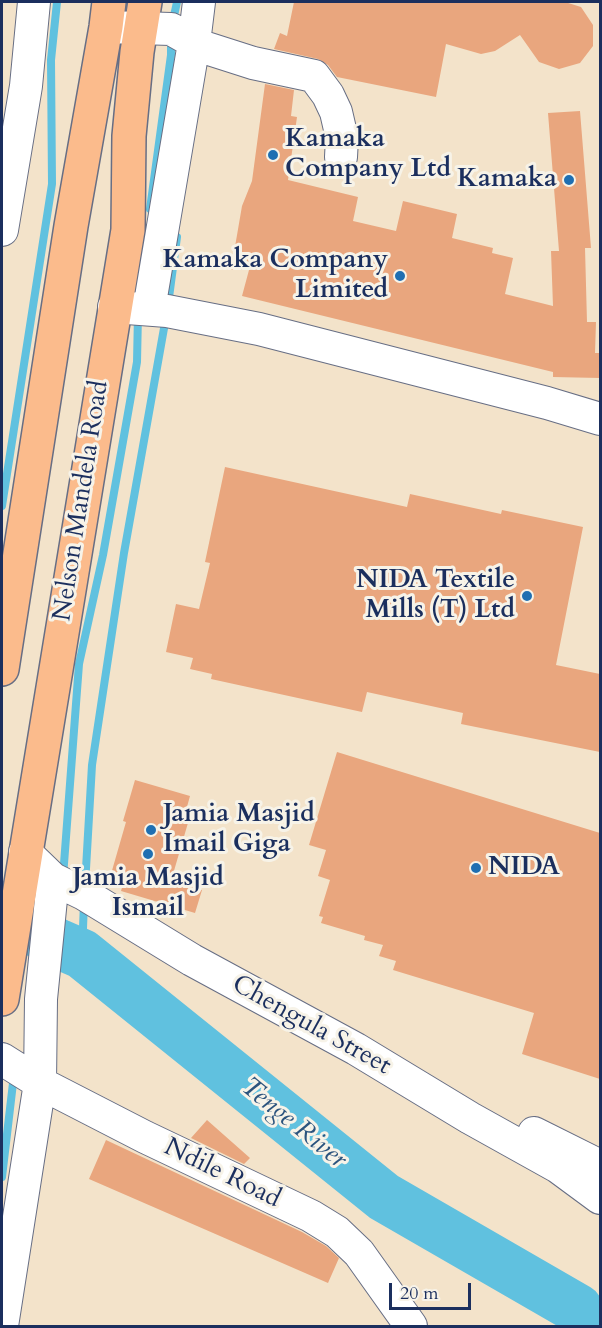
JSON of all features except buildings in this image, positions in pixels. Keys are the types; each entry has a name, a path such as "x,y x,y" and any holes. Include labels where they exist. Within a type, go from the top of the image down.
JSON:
{"main road":[{"name":"Nelson Mandela Road","path":"2,669 71,226 107,14"},
{"name":"Nelson Mandela Road","path":"2,992 128,230 129,136 143,15"}],"street":[{"path":"2,230 14,85 34,2"},
{"path":"150,309 199,2"},
{"path":"107,14 143,15 194,43 253,63 314,76 328,95 336,112 342,138 341,157"},
{"path":"114,307 150,309 259,329 600,419"},
{"name":"Chengula Street","path":"25,852 53,879 84,894 192,960 356,1049 558,1167 600,1197"},
{"path":"2,1326 40,1083 41,999 53,879"},
{"path":"356,1049 600,1166"},
{"name":"Ndile Road","path":"2,1059 40,1083 145,1137 310,1216 337,1232 359,1253 411,1326"}],"waterway":[{"path":"2,506 52,184 51,60 57,2"},
{"path":"172,25 177,2"},
{"path":"150,209 171,55 171,37"},
{"path":"168,305 177,237"},
{"path":"63,877 79,664 103,555 137,362 138,314"},
{"path":"85,886 92,765 124,553 166,317"},
{"path":"82,954 84,902"},
{"name":"Tenge River","path":"2,914 82,954 384,1197 578,1309 589,1326"},
{"path":"2,1177 13,1083"}],"place":[{"name":"Kamaka Company Ltd","path":"273,155"},
{"name":"Kamaka","path":"569,180"},
{"name":"Kamaka Company Limited","path":"400,276"},
{"name":"NIDA Textile Mills (T) Ltd","path":"527,596"},
{"name":"Jamia Masjid Imail Giga","path":"151,830"},
{"name":"Jamia Masjid Ismail","path":"148,854"},
{"name":"NIDA","path":"476,868"}]}
